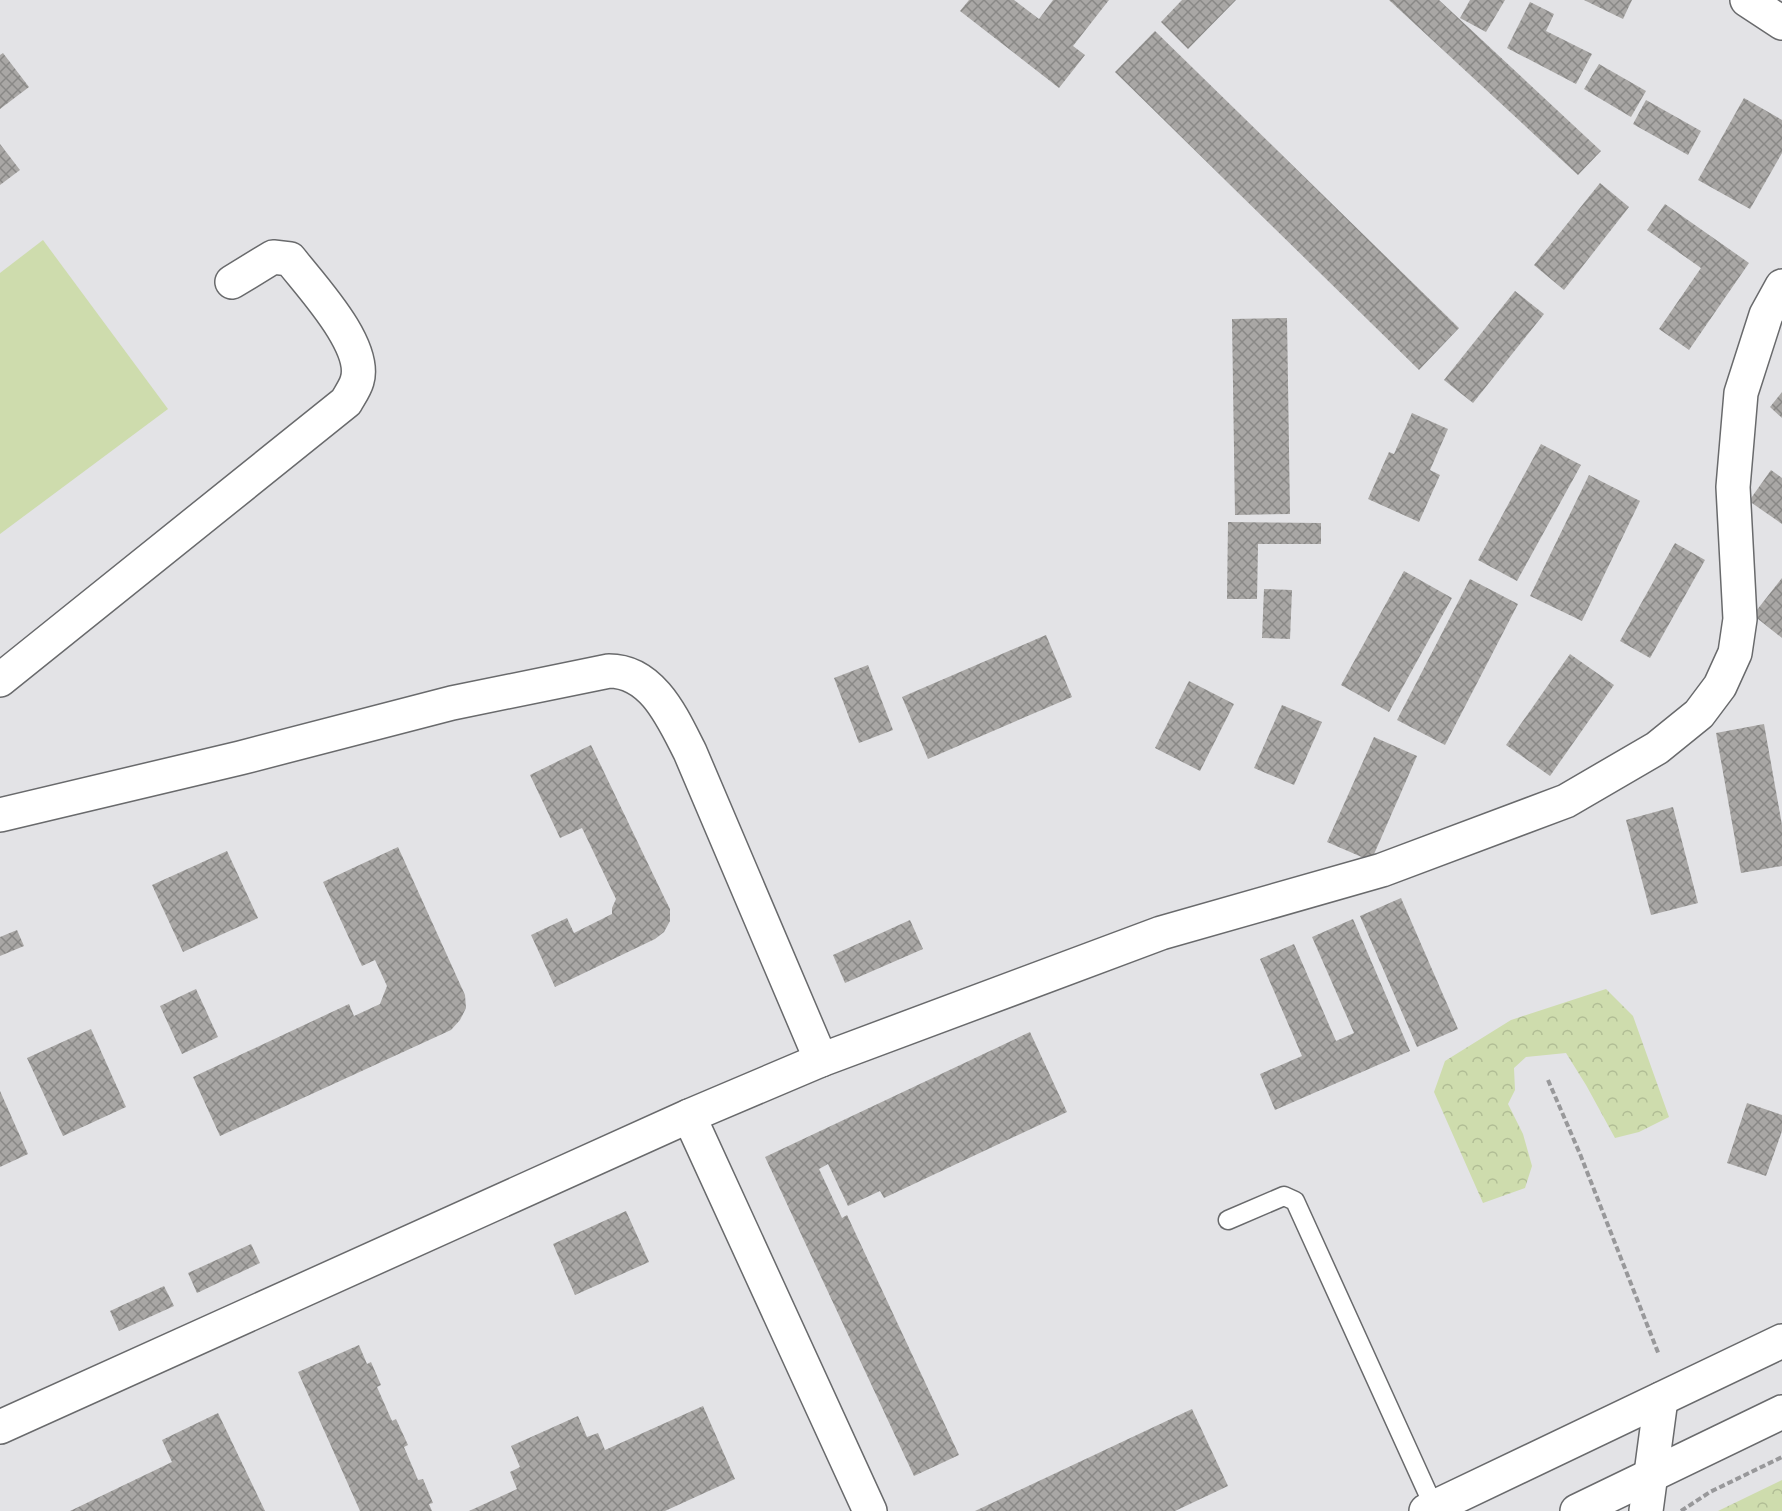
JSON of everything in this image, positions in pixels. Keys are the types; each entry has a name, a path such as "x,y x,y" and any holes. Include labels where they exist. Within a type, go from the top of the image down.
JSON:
{"street":[{"path":"1747,0 1782,22"},
{"path":"0,680 346,402 358,380 358,358 346,332 290,259 273,256 232,282"},
{"path":"0,1427 689,1116 821,1060 1161,933 1382,870 1566,801 1666,741 1699,714 1720,686 1736,653 1740,619 1733,487 1741,393 1766,315 1782,286"},
{"path":"0,815 240,758 452,703 609,671 621,671 637,677 666,706 690,752 821,1060"},
{"path":"689,1116 870,1511"},
{"path":"1430,1509 1782,1341"},
{"path":"1646,1511 1661,1399"},
{"path":"1577,1511 1782,1412"}],"lane":[{"path":"1228,1220 1284,1196 1295,1201 1430,1509"}],"path":[{"path":"1548,1080 1580,1154 1659,1355"},
{"path":"1681,1511 1710,1492 1782,1457"}],"green space":[{"path":"43,240 168,409 0,534 0,273"},
{"path":"1606,989 1633,1016 1669,1117 1639,1132 1615,1138 1566,1053 1526,1057 1514,1068 1515,1090 1508,1104 1523,1134 1532,1166 1525,1188 1483,1203 1434,1092 1445,1061 1511,1020"},
{"path":"1782,1480 1782,1511 1718,1511"}],"building":[{"path":"969,0 1014,0 1039,19 1053,0 1109,0 1073,46 1085,55 1059,88 960,11"},
{"path":"1182,0 1236,0 1188,49 1161,22"},
{"path":"1389,0 1439,0 1601,151 1578,175"},
{"path":"1470,0 1505,0 1486,32 1460,18"},
{"path":"1584,0 1632,0 1623,19"},
{"path":"1530,2 1554,14 1546,31 1592,54 1576,84 1507,48"},
{"path":"1155,31 1459,328 1419,370 1115,72"},
{"path":"3,53 29,87 0,109 0,55"},
{"path":"1599,64 1646,91 1631,117 1584,89"},
{"path":"1744,98 1782,120 1782,153 1750,209 1698,180"},
{"path":"1646,100 1701,131 1688,155 1633,124"},
{"path":"0,144 20,170 0,185"},
{"path":"1600,183 1629,207 1564,290 1534,265"},
{"path":"1665,204 1749,263 1689,350 1659,329 1701,268 1647,230"},
{"path":"1515,291 1544,314 1473,403 1444,380"},
{"path":"1287,318 1290,514 1235,515 1232,319"},
{"path":"1782,392 1782,418 1770,407"},
{"path":"1412,413 1448,429 1430,470 1440,475 1419,522 1368,499 1389,452 1394,454"},
{"path":"1541,444 1581,465 1517,581 1478,560"},
{"path":"1771,470 1782,478 1782,524 1749,501"},
{"path":"1589,475 1640,501 1582,621 1530,596"},
{"path":"1228,522 1321,523 1321,544 1258,544 1257,599 1227,599"},
{"path":"1675,543 1705,560 1650,658 1620,641"},
{"path":"1404,571 1452,598 1389,712 1341,685"},
{"path":"1782,578 1782,638 1753,615"},
{"path":"1470,579 1518,604 1445,745 1397,720"},
{"path":"1264,589 1292,590 1290,639 1262,638"},
{"path":"1046,635 1072,697 928,759 902,697"},
{"path":"1570,654 1614,685 1550,776 1506,745"},
{"path":"868,665 893,730 859,743 834,678"},
{"path":"1189,681 1234,704 1200,771 1155,748"},
{"path":"1282,705 1322,722 1294,785 1254,768"},
{"path":"1764,724 1782,825 1782,866 1741,873 1716,733"},
{"path":"1374,737 1417,756 1371,861 1327,842"},
{"path":"591,745 670,909 670,921 664,932 655,939 555,987 531,935 567,918 574,933 612,914 616,899 582,828 560,838 530,775"},
{"path":"1673,807 1698,903 1651,915 1626,820"},
{"path":"398,847 465,995 466,1008 460,1020 451,1030 220,1136 193,1077 349,1004 354,1016 380,1004 387,986 375,960 362,966 323,882"},
{"path":"227,851 258,918 183,952 152,885"},
{"path":"1401,898 1458,1029 1417,1047 1360,916"},
{"path":"1353,919 1410,1051 1275,1110 1260,1074 1302,1056 1260,959 1294,944 1336,1041 1354,1033 1312,937"},
{"path":"910,920 923,949 845,983 833,955"},
{"path":"17,930 24,946 0,956 0,937"},
{"path":"196,989 218,1037 182,1054 160,1006"},
{"path":"91,1029 126,1107 63,1136 27,1058"},
{"path":"1030,1032 1067,1112 884,1198 880,1191 848,1206 828,1164 819,1169 842,1218 847,1215 959,1455 914,1476 765,1157"},
{"path":"0,1091 28,1154 0,1167"},
{"path":"1747,1103 1782,1115 1782,1131 1766,1176 1727,1163"},
{"path":"626,1211 649,1262 575,1295 553,1244"},
{"path":"251,1244 260,1263 197,1293 188,1273"},
{"path":"164,1286 174,1306 119,1331 110,1311"},
{"path":"359,1345 367,1364 371,1362 381,1385 377,1387 392,1421 396,1419 408,1445 404,1447 418,1480 423,1479 433,1503 429,1504 432,1511 360,1511 298,1372"},
{"path":"703,1406 735,1479 665,1511 469,1511 517,1489 510,1472 520,1467 511,1446 578,1416 587,1437 598,1433 605,1450"},
{"path":"1192,1409 1228,1486 1175,1511 975,1511"},
{"path":"218,1413 265,1511 70,1511 172,1462 162,1440"}]}
